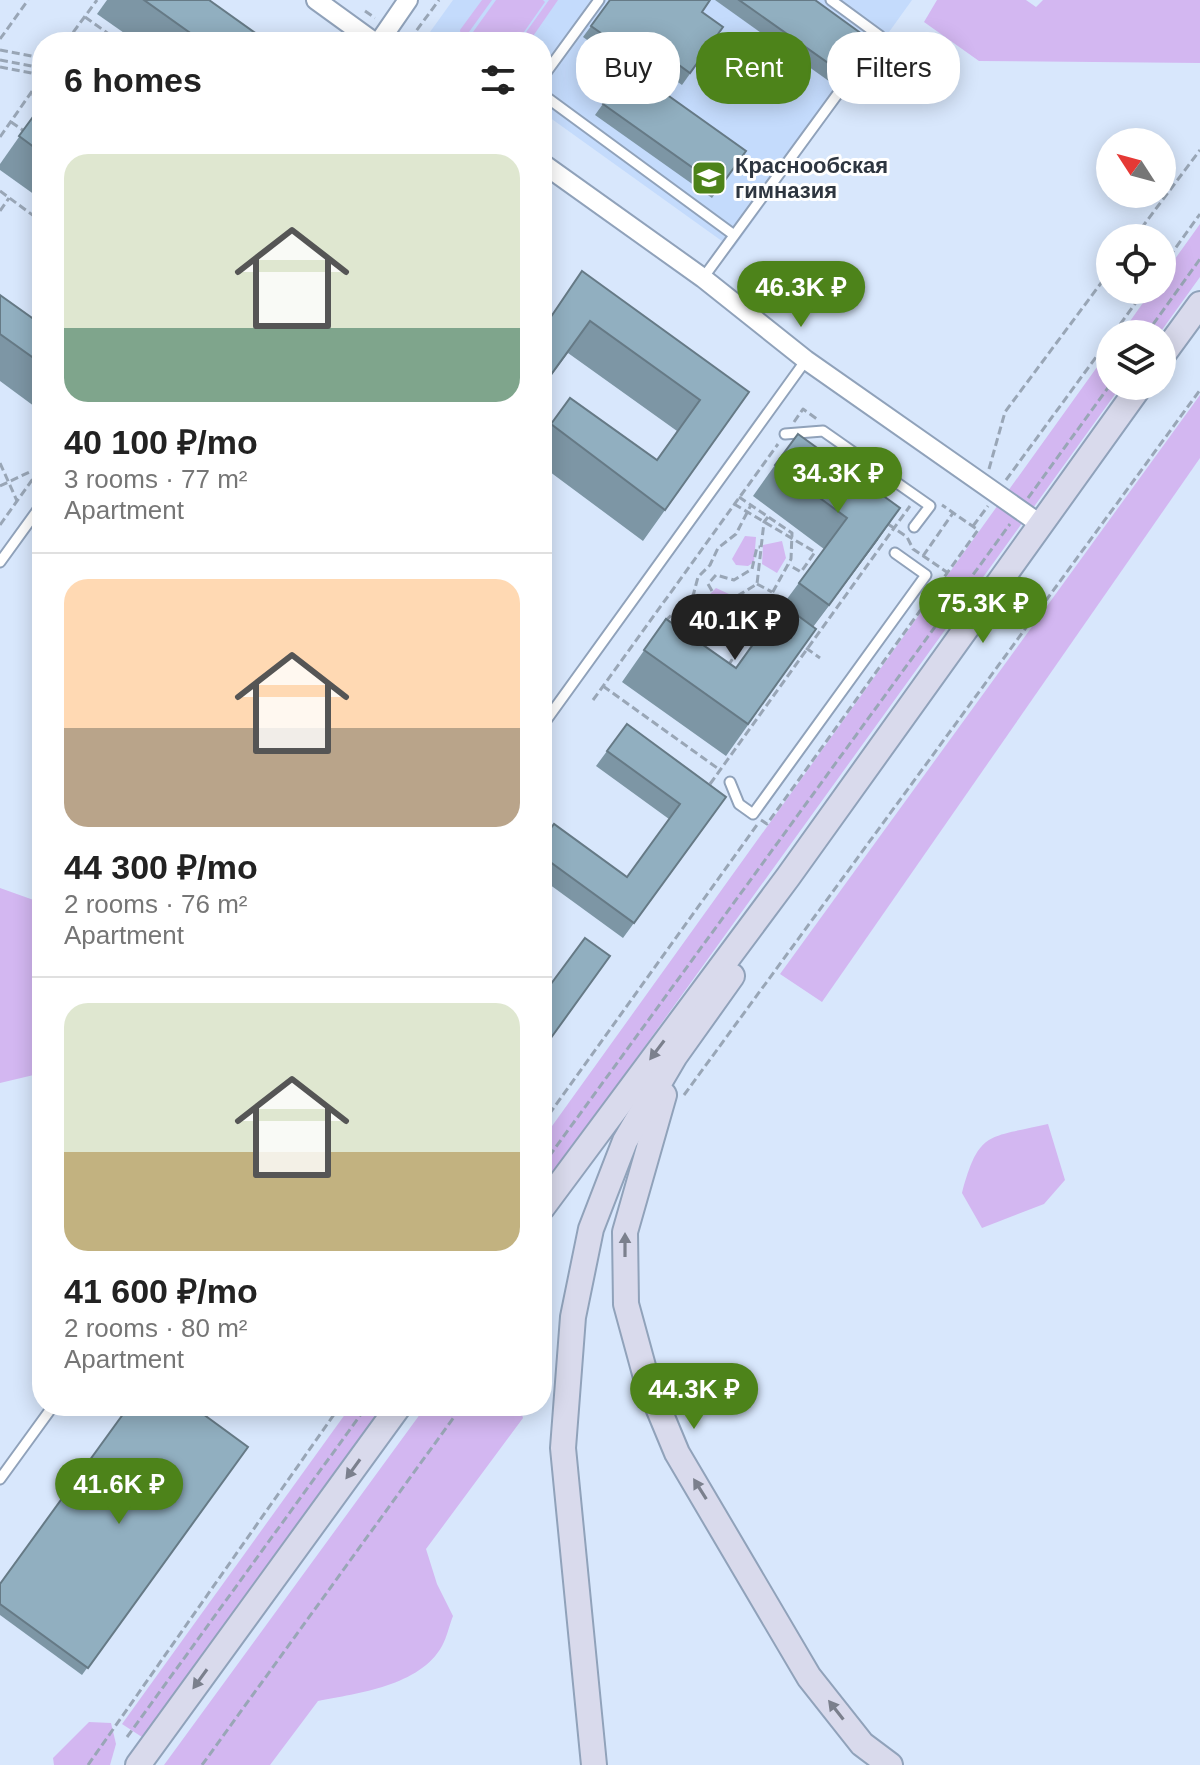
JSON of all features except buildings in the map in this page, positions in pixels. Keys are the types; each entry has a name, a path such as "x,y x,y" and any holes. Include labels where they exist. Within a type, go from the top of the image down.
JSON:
{"main road":[{"path":"1176,337 1200,304"},
{"path":"552,1195 788,877 1030,517 1128,400"},
{"path":"594,1765 563,1448 573,1317 591,1229 625,1141 675,1056 731,978 788,877"},
{"path":"675,1056 639,1171 625,1232 626,1304 647,1381 677,1453 809,1677 862,1744 890,1765"},
{"path":"138,1765 392,1416"}],"street":[{"path":"316,0 362,32"},
{"path":"384,32 408,0"},
{"path":"552,170 703,278 806,360 1030,517"}],"lane":[{"path":"552,64 599,0"},
{"path":"703,278 880,36 831,0"},
{"path":"552,101 734,235"},
{"path":"552,712 806,360"},
{"path":"785,434 823,431 917,496 930,506 914,527"},
{"path":"0,562 32,518"},
{"path":"730,782 739,804 753,814 926,575 895,553"},
{"path":"0,1479 46,1416"}],"path":[{"path":"0,39 28,0"},
{"path":"74,32 97,0"},
{"path":"85,17 106,32"},
{"path":"0,50 32,56"},
{"path":"0,60 32,66"},
{"path":"0,67 32,74"},
{"path":"0,137 31,94"},
{"path":"11,122 32,137"},
{"path":"1144,224 1200,150"},
{"path":"0,191 32,215"},
{"path":"0,211 9,198"},
{"path":"1176,247 1200,214"},
{"path":"1156,320 1200,259"},
{"path":"991,489 1005,412 1096,290"},
{"path":"552,1110 761,819 767,824 948,573 978,530 973,526 991,489 1096,355"},
{"path":"684,1095 1200,390"},
{"path":"552,1153 1030,517 1101,400"},
{"path":"593,700 785,434"},
{"path":"777,444 789,453"},
{"path":"0,463 17,501"},
{"path":"0,486 32,471"},
{"path":"0,525 32,480"},
{"path":"710,784 917,496"},
{"path":"727,668 788,564 792,538 792,533 739,497"},
{"path":"734,504 815,552 801,572 788,564"},
{"path":"663,628 674,610 693,596 698,577 710,565 718,548 736,534 751,505"},
{"path":"923,556 953,513"},
{"path":"757,584 764,522 768,517"},
{"path":"883,520 923,556 948,573"},
{"path":"712,591 708,584 716,575 729,580 742,577 752,569 757,547 761,547"},
{"path":"757,584 772,592"},
{"path":"721,640 734,598 757,584"},
{"path":"760,615 772,623"},
{"path":"644,630 652,635"},
{"path":"693,642 721,640 740,647"},
{"path":"796,641 820,658"},
{"path":"603,686 720,770"},
{"path":"756,810 770,819"},
{"path":"88,1765 333,1416"},
{"path":"127,1737 360,1416"},
{"path":"202,1765 455,1416"}],"shaded area":[{"name":"Краснообская гимназия","path":"453,0 912,0 889,32 827,32 827,104 837,104 733,249 552,119 552,32 430,32"},
{"path":"482,0 492,0 469,32 460,30"},
{"path":"496,0 545,2 524,32 473,32"},
{"path":"549,0 558,0 536,32 526,32"},
{"path":"937,0 1026,0 1036,7 1043,0 1200,0 1200,63 979,61 960,48 960,32 938,32 924,22"},
{"path":"1200,224 1200,277 1169,320 1131,320 1142,304 1176,304 1176,257"},
{"path":"1096,368 1096,400 1111,400 552,1175 552,1126"},
{"path":"1200,395 1200,458 822,1002 780,974"},
{"path":"745,536 756,537 754,562 748,566 736,565 732,559"},
{"path":"782,541 786,558 777,573 762,564 763,545"},
{"path":"716,588 729,594 718,632 715,636 689,638 685,635 689,620 707,603 706,598"},
{"path":"0,888 32,899 32,1075 0,1083"},
{"path":"1048,1124 1065,1180 1044,1204 982,1228 962,1193 974,1158 981,1147 999,1135"},
{"path":"344,1416 378,1416 145,1739 122,1724"},
{"path":"419,1416 522,1416 426,1549 437,1584 453,1616 442,1646 432,1660 404,1679 387,1686 318,1701 270,1765 164,1765"},
{"path":"89,1722 111,1723 116,1744 110,1765 54,1765 53,1758"}],"place":[{"name":"Краснообская гимназия","path":"709,178"}]}
